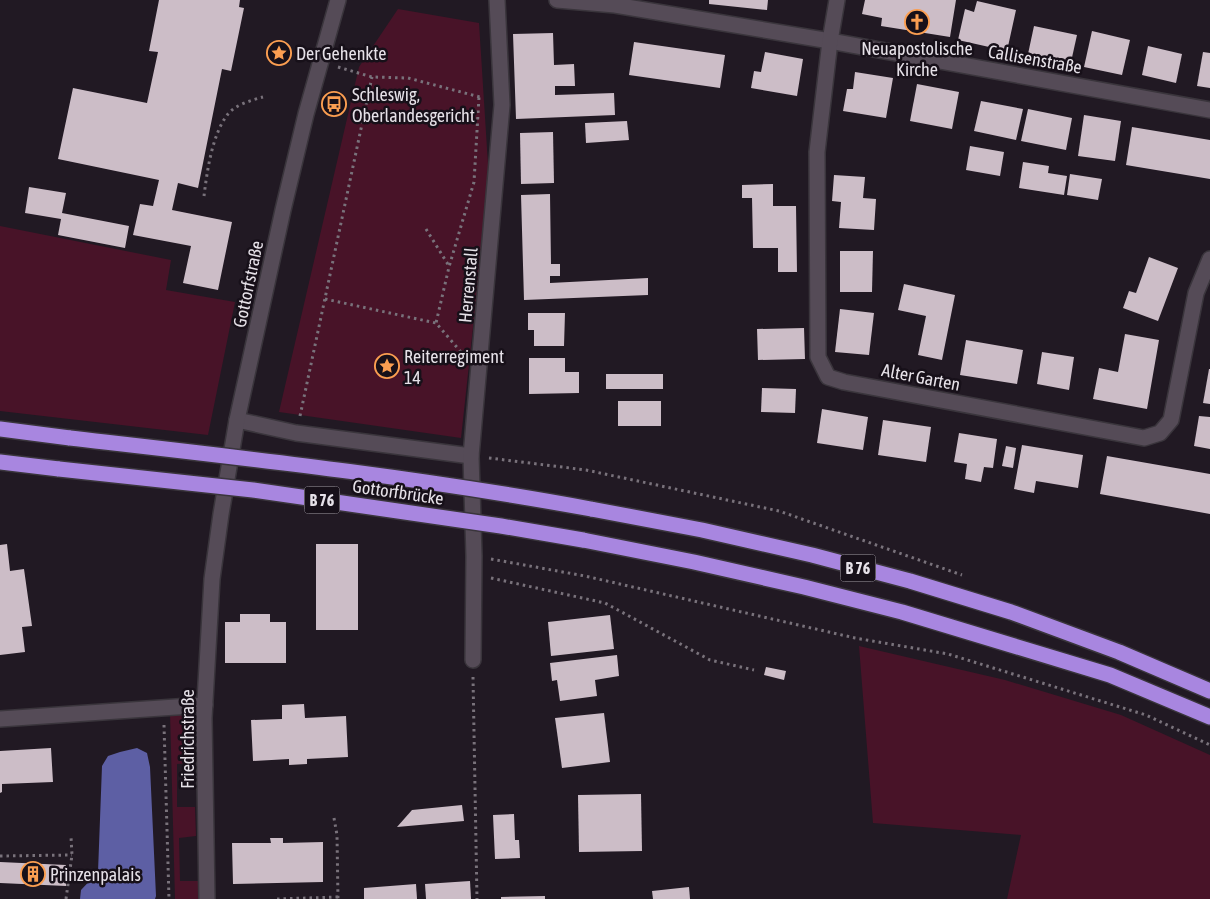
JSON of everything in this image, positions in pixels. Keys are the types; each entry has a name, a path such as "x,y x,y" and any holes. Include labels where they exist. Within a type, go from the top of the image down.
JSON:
{"highway":[{"name":"Gottorfbrücke","path":"0,429 268,460 510,494 711,532 812,555 910,581 1011,612 1119,652 1210,691"},
{"name":"Gottorfbrücke","path":"0,462 254,490 492,524 704,564 902,612 1001,641 1110,676 1210,717"}],"street":[{"name":"Gottorfstraße","path":"212,580 237,420 295,159 338,0"},
{"name":"Herrenstall","path":"473,660 474,556 471,456 502,106 497,0"},
{"name":"Callisenstraße","path":"557,0 615,5 830,41 1210,110"},
{"path":"830,41 837,0"},
{"name":"Alter Garten","path":"830,41 817,152 818,357 828,377 844,382 1144,438 1160,433 1171,420 1196,293 1210,259"},
{"path":"237,420 296,433 471,456"},
{"name":"Friedrichstraße","path":"207,899 205,705 212,580"},
{"path":"0,719 205,705"}],"path":[{"path":"320,62 372,76 408,78 479,97 502,106"},
{"path":"296,433 372,76"},
{"path":"204,196 209,161 220,129 229,113 245,103 263,97"},
{"path":"436,323 474,182 479,97"},
{"path":"426,229 450,267"},
{"path":"325,299 436,323 479,372"},
{"path":"474,556 585,576 854,638 948,654 1146,715 1210,746"},
{"path":"473,575 604,603 710,660 754,670"},
{"path":"473,660 477,899"},
{"path":"164,708 169,899"},
{"path":"277,899 338,898 337,835 334,818"},
{"path":"66,899 72,855 72,837"},
{"path":"0,856 72,855"}],"shaded area":[{"path":"398,9 479,23 489,180 461,438 279,412 359,67"},
{"path":"0,226 171,260 166,290 235,302 208,435 0,411"},
{"path":"859,646 1005,680 1121,715 1210,755 1210,899 1007,899 1021,835 873,823"},
{"path":"170,712 194,714 194,763 177,764 177,807 195,807 196,836 179,838 180,881 198,881 198,899 175,899"}],"water":[{"path":"137,748 147,753 150,767 155,899 80,899 81,890 98,872 102,766 108,756"}],"building":[{"path":"159,0 240,0 239,7 244,8 231,71 222,69 198,188 178,183 172,210 232,222 218,290 183,283 191,246 133,235 140,204 153,206 159,180 58,159 73,88 147,103 158,52 149,51"},
{"path":"709,0 768,0 767,10 709,4"},
{"name":"Neuapostolische Kirche","path":"865,0 956,0 950,37 881,26 882,18 862,14"},
{"path":"977,1 1016,10 1007,51 958,40 965,9 974,12"},
{"path":"1034,26 1077,35 1071,62 1028,54"},
{"path":"1092,31 1130,40 1122,75 1084,67"},
{"path":"553,33 554,65 574,64 575,86 555,86 555,95 614,93 615,115 516,119 513,34"},
{"path":"634,42 725,55 720,88 629,75"},
{"path":"1148,46 1182,54 1176,83 1142,75"},
{"path":"765,52 803,59 797,96 751,88 754,71 761,72"},
{"path":"1203,52 1210,53 1210,88 1197,86"},
{"path":"855,72 893,78 886,118 843,111 847,89 853,89"},
{"path":"917,84 959,92 952,129 910,121"},
{"path":"981,101 1023,109 1016,140 974,131"},
{"path":"1028,109 1072,118 1066,150 1021,141"},
{"path":"1084,115 1121,121 1115,161 1078,156"},
{"path":"627,121 629,140 586,143 585,123"},
{"path":"1132,127 1210,140 1210,179 1126,165"},
{"path":"553,132 554,183 521,184 520,133"},
{"path":"970,146 1004,152 1000,176 966,170"},
{"path":"1023,162 1049,166 1048,173 1067,176 1064,195 1019,188"},
{"path":"1070,174 1102,179 1098,200 1067,195"},
{"path":"834,175 865,177 863,198 876,199 874,230 839,228 841,202 832,201"},
{"path":"773,184 773,206 796,206 797,272 778,272 778,248 753,248 752,198 742,198 742,185"},
{"path":"29,187 66,193 62,213 129,226 125,248 58,235 61,219 25,213"},
{"path":"550,194 551,264 560,264 560,276 550,276 550,283 648,278 648,295 524,300 521,195"},
{"path":"840,251 873,251 872,292 840,292"},
{"path":"1149,257 1178,268 1158,321 1123,308 1129,291 1136,293"},
{"path":"904,284 955,295 942,360 918,355 926,316 898,310"},
{"path":"840,309 874,313 869,355 835,352"},
{"path":"528,313 565,313 564,346 534,346 534,330 528,330"},
{"path":"804,328 805,359 758,360 757,329"},
{"path":"1125,334 1159,340 1147,409 1093,399 1099,368 1118,372"},
{"path":"966,340 1023,350 1017,384 960,375"},
{"path":"1042,352 1074,357 1069,390 1037,384"},
{"path":"529,358 565,358 565,372 579,372 579,393 529,394"},
{"path":"1210,369 1210,404 1203,403"},
{"path":"606,374 663,374 663,389 606,389"},
{"path":"762,388 796,389 795,413 761,412"},
{"path":"618,401 661,401 661,426 618,426"},
{"path":"822,409 868,417 863,450 817,443"},
{"path":"1199,416 1210,417 1210,449 1194,446"},
{"path":"883,420 931,427 926,462 878,455"},
{"path":"959,433 997,439 993,468 984,467 981,482 965,479 967,464 954,462"},
{"path":"1022,445 1083,455 1078,488 1036,481 1034,493 1014,489"},
{"path":"1006,446 1016,448 1013,468 1002,466"},
{"path":"1107,456 1210,474 1210,514 1100,494"},
{"path":"7,544 10,571 24,569 32,626 22,627 25,652 0,655 0,545"},
{"path":"316,544 358,544 358,630 316,630"},
{"path":"240,614 270,614 270,622 286,622 286,663 225,663 225,622 240,622"},
{"path":"610,615 614,649 551,656 548,622"},
{"path":"617,655 619,676 595,680 597,696 560,701 557,680 552,681 550,663"},
{"path":"766,667 786,671 784,680 764,675"},
{"path":"304,704 305,718 346,716 348,757 307,759 307,764 289,765 289,759 253,761 251,720 282,719 282,705"},
{"path":"604,713 610,762 562,768 555,718"},
{"path":"51,748 53,782 2,784 2,792 0,793 0,751"},
{"path":"641,794 642,851 579,852 578,795"},
{"path":"462,805 464,821 397,827 412,810"},
{"path":"514,814 515,840 519,840 520,858 495,859 493,815"},
{"path":"270,838 283,838 283,843 323,842 323,882 233,884 232,843 271,843"},
{"name":"Prinzenpalais","path":"0,862 66,865 66,886 0,883"},
{"path":"470,881 471,899 426,899 425,884"},
{"path":"416,884 417,899 364,899 364,888"},
{"path":"689,887 690,899 653,899 652,891"},
{"path":"545,896 545,899 501,899 501,897"}],"place":[{"name":"Neuapostolische Kirche","path":"917,22"},
{"name":"Der Gehenkte","path":"279,53"},
{"name":"Schleswig, Oberlandesgericht","path":"334,104"},
{"name":"Reiterregiment 14","path":"387,366"},
{"name":"Prinzenpalais","path":"33,874"}]}
